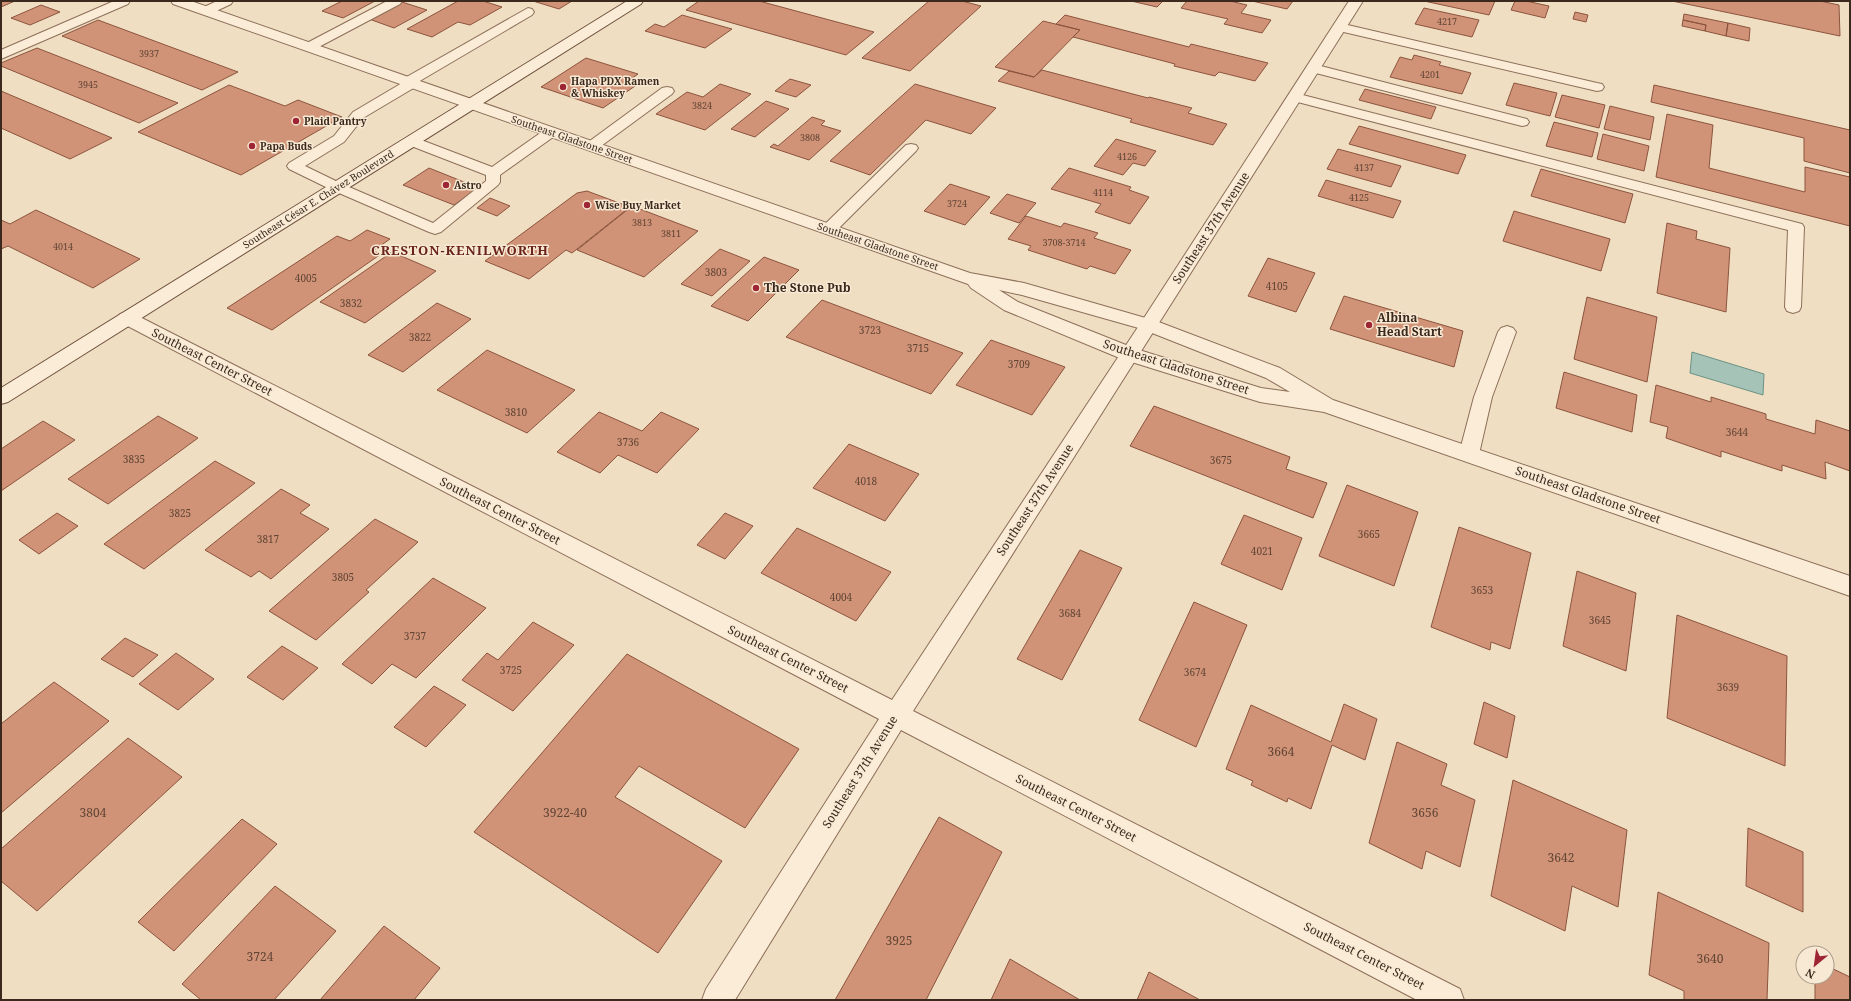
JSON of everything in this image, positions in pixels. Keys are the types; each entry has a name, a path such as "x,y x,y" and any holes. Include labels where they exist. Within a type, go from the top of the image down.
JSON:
{"street":[{"name":"Southeast Gladstone Street","path":"178,1 967,278 1024,289 1149,325 1274,373 1326,405"},
{"name":"Southeast César E. Chávez Boulevard","path":"1,397 636,1"},
{"name":"Southeast 37th Avenue","path":"717,1000 896,715 1128,354 1149,325 1356,1"},
{"name":"Southeast Gladstone Street","path":"967,278 1011,306 1128,354 1260,395 1326,405 1850,586"},
{"name":"Southeast Center Street","path":"127,318 1449,1000"}],"lane":[{"path":"1,55 124,1"},
{"path":"206,11 227,1"},
{"path":"309,47 396,1"},
{"path":"493,173 493,182 435,229 337,187 294,166 339,139 358,115 410,82 528,12"},
{"path":"1339,27 1597,87"},
{"path":"1313,68 1522,122"},
{"path":"592,146 668,91"},
{"path":"1295,97 1796,227 1793,308"},
{"path":"493,173 551,132"},
{"path":"411,141 493,173"},
{"path":"829,229 911,148"},
{"path":"1469,454 1483,397 1507,332"}],"shaded area":[{"path":"1692,352 1764,374 1763,395 1690,373"}],"building":[{"path":"1,1 15,1 1,7"},
{"path":"342,1 375,1 343,18 322,11"},
{"path":"458,1 483,1 502,7 470,25 458,22 432,37 407,29"},
{"path":"533,1 572,1 559,9"},
{"path":"699,1 759,1 874,32 846,55 686,10"},
{"path":"929,1 962,1 981,6 910,71 862,58"},
{"path":"1131,1 1163,1 1157,7"},
{"path":"1187,1 1230,1 1247,5 1241,13 1271,20 1262,33 1224,24 1228,19 1181,8"},
{"path":"1252,1 1293,1 1287,9"},
{"path":"1424,1 1495,1 1489,15"},
{"path":"1515,1 1526,1 1549,6 1545,18 1511,10"},
{"path":"1672,1 1820,1 1839,5 1840,36"},
{"path":"402,2 427,10 394,28 369,19"},
{"path":"41,5 60,12 30,25 11,18"},
{"path":"1424,8 1479,20 1472,37 1415,24"},
{"path":"1575,12 1588,15 1586,22 1573,19"},
{"path":"1684,14 1728,23 1726,36 1705,31 1706,25 1683,20"},
{"path":"682,15 732,29 705,48 645,31 655,24 664,27"},
{"path":"1065,15 1189,47 1191,44 1268,63 1255,81 1219,72 1215,76 1174,66 1175,64 1073,37 1080,30 1056,24"},
{"path":"98,20 238,72 202,90 62,36"},
{"path":"1683,20 1706,25 1705,31 1682,26"},
{"path":"1043,21 1080,30 1034,77 995,67"},
{"path":"1728,23 1750,28 1749,41 1726,36"},
{"path":"37,48 178,103 139,123 1,66 1,63"},
{"path":"1414,55 1441,62 1439,65 1471,73 1462,94 1390,77 1400,57 1412,60"},
{"path":"586,58 638,74 628,81 638,84 603,108 541,87"},
{"path":"1042,70 1192,108 1188,113 1227,124 1213,145 1130,122 1132,119 998,81 1009,71 1034,77"},
{"path":"790,79 811,85 796,97 775,91"},
{"path":"1514,83 1557,93 1550,116 1506,105"},
{"path":"720,84 751,94 705,130 656,114 687,92 703,97"},
{"path":"915,84 996,108 971,134 926,120 870,175 830,161"},
{"path":"229,85 285,106 298,100 342,117 241,175 138,132"},
{"path":"1654,85 1850,130 1850,173 1804,161 1804,138 1651,102"},
{"path":"1365,89 1436,107 1431,119 1359,100"},
{"path":"1,91 112,138 70,159 1,128"},
{"path":"1562,95 1605,105 1599,128 1555,117"},
{"path":"766,101 789,109 755,137 731,129"},
{"path":"1610,106 1654,117 1650,140 1604,129"},
{"path":"1667,114 1713,125 1709,168 1805,192 1805,167 1850,177 1850,226 1656,177"},
{"path":"812,117 825,121 821,125 841,131 809,160 770,147 774,144 778,146"},
{"path":"1554,122 1598,133 1592,157 1546,146"},
{"path":"1359,126 1466,155 1458,174 1349,144"},
{"path":"1603,134 1649,146 1644,171 1597,159"},
{"path":"1116,139 1156,151 1145,166 1133,163 1123,175 1094,166"},
{"path":"1338,149 1401,166 1391,187 1327,169"},
{"path":"429,168 479,188 454,205 403,185"},
{"path":"1069,168 1131,187 1129,190 1149,197 1130,224 1095,212 1101,204 1051,189"},
{"path":"1541,169 1633,194 1625,223 1531,196"},
{"path":"1326,180 1401,201 1393,218 1318,196"},
{"path":"950,184 990,197 965,225 924,211"},
{"path":"587,191 630,207 572,253 566,250 529,279 485,261 577,193"},
{"path":"1007,194 1036,203 1019,223 990,213"},
{"path":"490,198 510,206 497,216 477,208"},
{"path":"632,206 698,231 644,277 577,250"},
{"path":"36,210 140,259 93,288 8,246 1,249 1,220 10,224"},
{"path":"1514,211 1610,239 1601,271 1503,241"},
{"path":"1026,216 1061,227 1064,223 1098,233 1094,238 1131,250 1115,274 1090,266 1087,269 1028,250 1031,246 1008,239"},
{"path":"1667,223 1697,231 1696,239 1730,248 1726,312 1657,293"},
{"path":"367,230 390,239 373,251 381,254 272,330 227,308 337,236 350,241"},
{"path":"720,249 750,261 712,296 681,284"},
{"path":"392,252 436,271 365,323 320,302"},
{"name":"The Stone Pub","path":"764,257 799,270 748,321 711,306"},
{"path":"1268,258 1315,273 1296,312 1248,296"},
{"path":"1344,296 1463,331 1454,367 1330,329"},
{"path":"1587,297 1657,317 1647,382 1574,359"},
{"path":"822,300 963,353 931,394 786,337"},
{"path":"437,303 471,319 403,372 368,355"},
{"path":"991,340 1065,367 1032,415 956,385"},
{"path":"487,350 575,390 527,433 437,390"},
{"path":"1564,372 1637,395 1632,432 1556,408"},
{"path":"1656,385 1711,402 1711,397 1766,414 1766,419 1815,434 1816,420 1850,431 1850,471 1825,462 1826,479 1782,465 1782,471 1721,451 1721,457 1666,438 1668,427 1650,422"},
{"path":"1154,406 1290,457 1286,469 1327,483 1313,518 1130,446"},
{"path":"599,412 642,431 661,412 699,429 657,473 618,455 600,473 557,452"},
{"path":"158,416 198,438 108,504 68,479"},
{"path":"43,421 75,440 1,491 1,449"},
{"path":"849,444 919,474 885,521 813,488"},
{"path":"215,461 255,483 144,569 104,544"},
{"path":"1347,485 1418,512 1394,586 1319,556"},
{"path":"281,489 310,505 300,513 329,529 271,579 259,571 251,577 205,550"},
{"path":"57,513 78,526 39,554 19,540"},
{"path":"725,513 753,526 725,559 697,545"},
{"path":"1244,515 1302,538 1282,590 1221,564"},
{"path":"375,519 418,542 366,590 369,592 316,640 269,611"},
{"path":"1459,527 1531,553 1510,649 1491,642 1490,650 1431,627"},
{"path":"797,528 891,572 856,621 761,573"},
{"path":"1080,550 1122,568 1062,680 1017,659"},
{"path":"1577,571 1636,593 1626,671 1563,646"},
{"path":"433,578 486,608 416,678 392,664 372,684 342,664"},
{"path":"1194,602 1247,625 1196,747 1139,720"},
{"path":"1677,615 1787,656 1785,766 1667,718"},
{"path":"533,622 574,645 513,711 462,680 487,653 498,660"},
{"path":"125,638 158,655 133,677 101,659"},
{"path":"282,646 318,668 283,700 247,677"},
{"path":"176,653 214,679 178,710 139,684"},
{"path":"627,654 799,749 745,828 639,766 615,797 722,861 658,953 474,832"},
{"path":"54,682 109,721 1,813 1,724"},
{"path":"434,686 466,705 426,747 394,727"},
{"path":"1484,702 1515,716 1507,758 1474,744"},
{"path":"1344,704 1377,719 1365,760 1332,745 1311,809 1288,798 1287,802 1251,785 1253,781 1226,769 1251,705 1331,742"},
{"path":"128,738 182,777 37,911 1,881 1,849"},
{"path":"1397,742 1447,764 1441,785 1475,800 1460,867 1426,851 1422,869 1369,843"},
{"path":"1513,780 1627,830 1618,907 1572,886 1565,931 1491,896"},
{"path":"939,817 1002,852 926,1000 835,1000"},
{"path":"242,819 277,844 174,951 138,922"},
{"path":"1748,828 1803,852 1803,912 1746,886"},
{"path":"275,886 336,931 274,1000 201,1000 182,984"},
{"path":"1658,892 1769,943 1767,1000 1684,1000 1684,991 1649,975"},
{"path":"384,926 440,968 414,1000 320,1000"},
{"path":"1010,959 1080,1000 991,1000"},
{"path":"1835,970 1850,977 1850,1000 1815,1000 1815,985 1835,985"},
{"path":"1149,972 1200,1000 1137,1000"}],"place":[{"name":"Hapa PDX Ramen & Whiskey","path":"563,87"},
{"name":"Plaid Pantry","path":"296,121"},
{"name":"Papa Buds","path":"252,146"},
{"name":"Astro","path":"446,185"},
{"name":"Wise Buy Market","path":"587,205"},
{"name":"The Stone Pub","path":"756,288"},
{"name":"Albina Head Start","path":"1369,325"}],"district":[{"name":"CRESTON-KENILWORTH","path":"460,250"}]}
